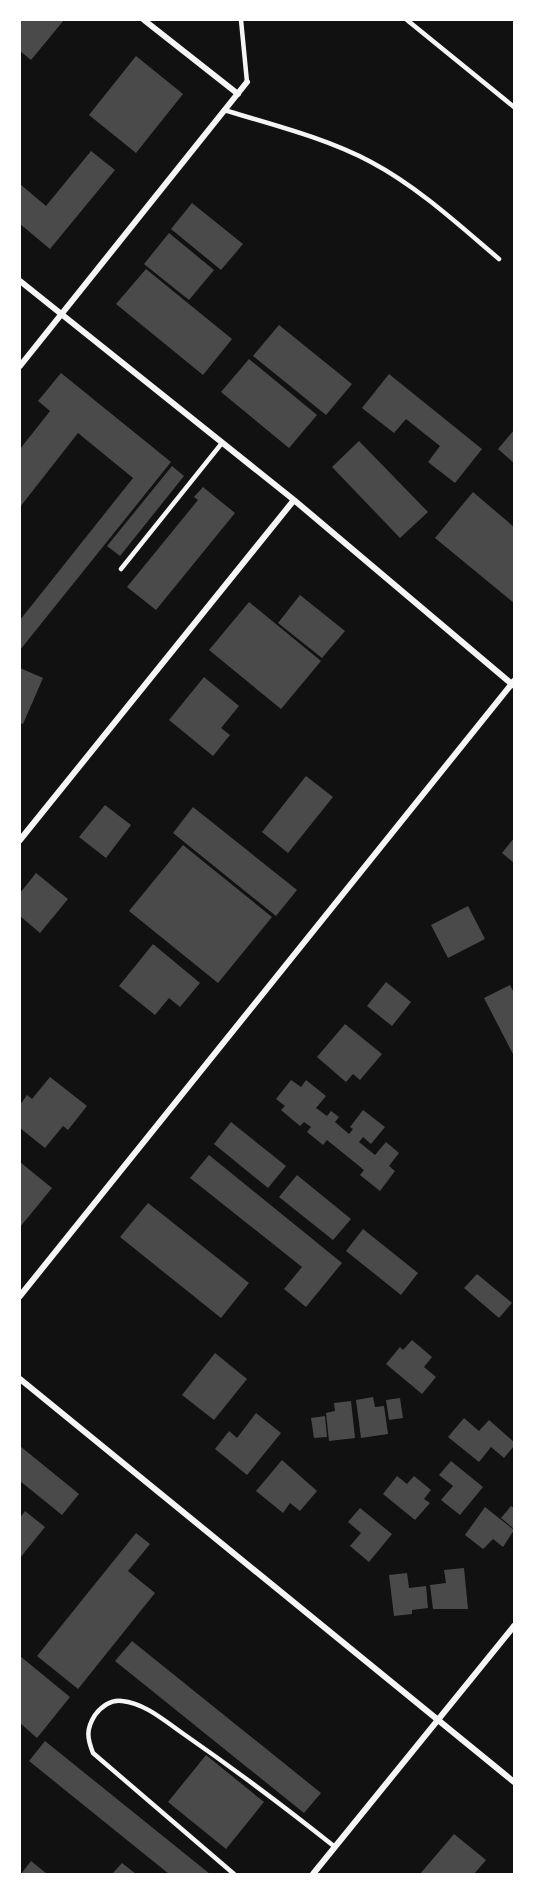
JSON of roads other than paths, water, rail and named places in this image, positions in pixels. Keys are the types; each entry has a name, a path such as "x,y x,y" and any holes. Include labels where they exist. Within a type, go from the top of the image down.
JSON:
{"street":[{"path":"144,20 238,94"},
{"path":"20,366 247,82"},
{"path":"20,281 294,500 514,684 20,1296"},
{"path":"20,840 294,500"},
{"path":"20,1379 514,1782"},
{"path":"313,1875 514,1626"}],"lane":[{"path":"241,20 247,82"},
{"path":"407,20 514,107"},
{"path":"224,110 315,138 371,162 419,193 499,259"},
{"path":"121,569 222,443"},
{"path":"234,1875 93,1753 86,1738 89,1726 97,1713 108,1703 118,1700 133,1703 155,1715 246,1777 335,1847"}]}
